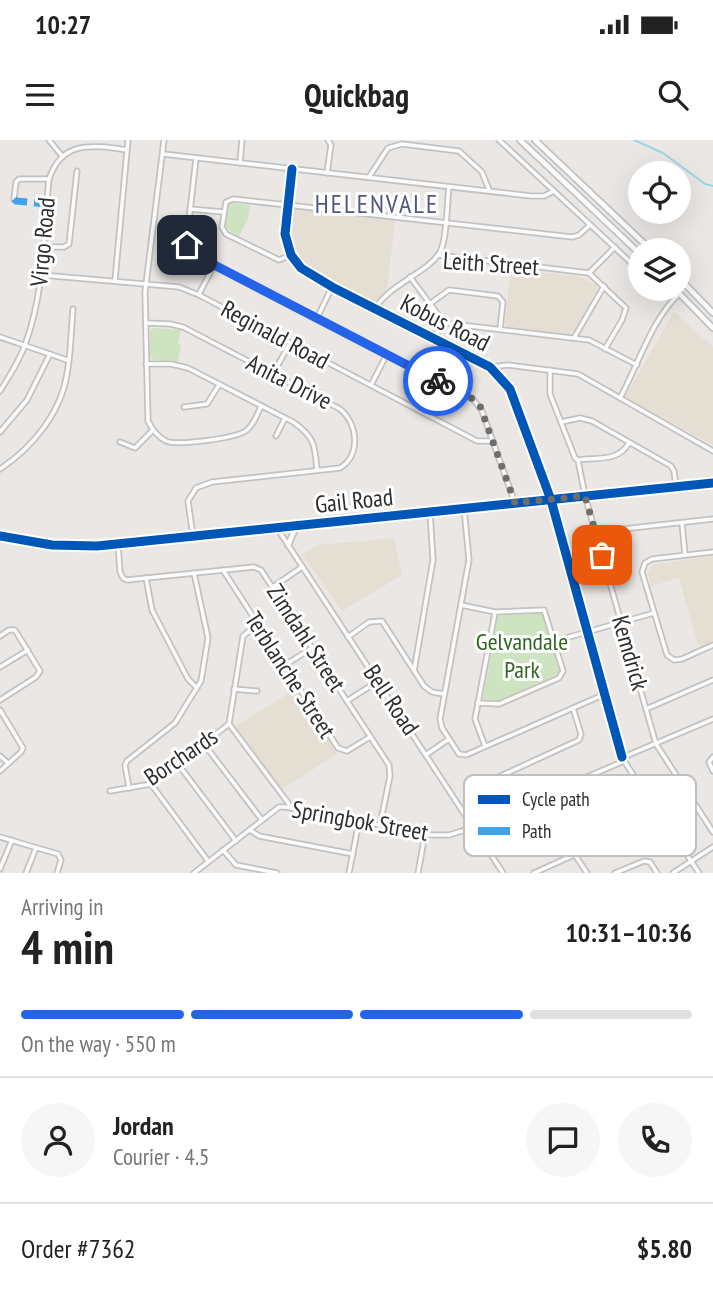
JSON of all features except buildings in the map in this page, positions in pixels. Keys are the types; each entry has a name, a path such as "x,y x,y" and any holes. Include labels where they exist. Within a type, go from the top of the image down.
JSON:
{"street":[{"path":"49,140 62,156 87,145 127,150"},
{"path":"115,280 128,140"},
{"path":"164,140 145,292 147,417 153,430 168,442 176,443 237,435 249,429 261,406"},
{"path":"240,163 242,140"},
{"path":"327,173 331,145 328,140"},
{"path":"499,140 628,259"},
{"path":"520,140 628,243"},
{"path":"535,140 638,238"},
{"path":"369,177 388,148 402,144 459,151 482,172 489,191"},
{"path":"163,154 542,197 554,191"},
{"name":"Virgo Road","path":"0,391 26,344 37,306 49,180 62,156"},
{"path":"196,158 187,248 193,254 473,399 480,406 515,503"},
{"path":"292,169 288,205 285,234 291,255 281,260 275,259 226,234 222,227 223,212 229,199 288,205 572,237 590,225"},
{"path":"44,247 64,247 69,244 77,171"},
{"path":"14,199 19,178 49,180"},
{"path":"438,255 442,247 449,187"},
{"path":"190,209 223,212"},
{"path":"605,349 626,310 624,305 589,273 615,247"},
{"name":"Kobus Road","path":"291,255 304,271 464,356 490,367 506,383 513,395 551,500 622,751 634,775"},
{"name":"Leith Street","path":"375,309 387,294 438,255 589,273"},
{"path":"199,295 214,265"},
{"name":"Reginald Road","path":"42,275 172,285 199,295 477,441 493,441"},
{"path":"410,278 444,323"},
{"path":"574,338 604,286"},
{"path":"317,318 332,287"},
{"path":"691,290 713,313"},
{"path":"431,303 447,291 498,296 503,302 500,329"},
{"path":"620,398 643,349 671,301"},
{"path":"687,301 713,328"},
{"path":"0,469 22,453 45,426 66,381 73,309"},
{"name":"Anita Drive","path":"146,323 183,327 340,409 352,423 354,443 351,458 340,468 200,485 192,492 188,501 193,536"},
{"path":"444,323 589,340 637,365"},
{"path":"435,340 444,323"},
{"path":"0,337 68,360"},
{"path":"273,374 290,343"},
{"path":"0,432 27,400 50,354"},
{"path":"371,385 387,354"},
{"path":"448,387 464,356"},
{"path":"146,364 180,366 285,418 310,436 314,445 317,471"},
{"path":"490,367 504,365 578,374 713,451"},
{"name":"Kemdrick","path":"550,370 549,390 571,453 578,460 585,496 656,744 676,775"},
{"path":"184,407 207,404 219,385"},
{"path":"276,436 285,418"},
{"path":"561,422 575,418 588,419 671,466 675,473 676,487"},
{"path":"120,442 135,448 153,430"},
{"path":"578,460 616,456 622,453 629,443"},
{"name":"Gail Road","path":"0,537 67,546 118,544 713,483"},
{"path":"464,508 469,552 440,721 459,754 465,755 605,694"},
{"path":"414,671 433,560 430,512"},
{"path":"596,532 713,519"},
{"path":"682,523 685,555"},
{"path":"288,545 297,526"},
{"name":"Bell Road","path":"277,528 464,812"},
{"name":"Zimdahl Street","path":"118,544 123,578 257,568 273,587 390,771 380,825"},
{"path":"713,552 652,559 643,567 643,576 665,651 671,658 682,659 712,645 713,652"},
{"path":"273,587 302,567"},
{"name":"Terblanche Street","path":"223,570 340,750 349,750 370,737"},
{"path":"129,788 125,765 127,761 175,723 198,689 208,643 194,573"},
{"path":"146,578 152,610 188,678 198,689"},
{"path":"461,605 495,612 542,608 546,612 563,671 559,678 499,704 478,703"},
{"path":"485,746 475,722 495,612"},
{"path":"555,641 653,613"},
{"path":"348,637 369,622 381,620 426,689 444,694"},
{"name":"Borchards","path":"110,791 151,784 229,724 244,634 257,625"},
{"path":"0,636 15,631 39,669 39,674 0,701"},
{"path":"285,666 312,648"},
{"path":"0,667 28,650"},
{"path":"405,659 416,657"},
{"path":"646,709 713,680"},
{"path":"347,701 378,681"},
{"path":"234,689 257,691"},
{"path":"503,775 579,740 580,731 573,708"},
{"path":"0,710 23,748 0,771"},
{"path":"625,758 713,719"},
{"path":"229,724 292,808"},
{"path":"426,754 449,739"},
{"path":"204,744 262,820"},
{"path":"0,756 8,763"},
{"path":"713,757 709,762 713,771"},
{"name":"Springbok Street","path":"588,775 625,758"},
{"path":"178,764 236,841"},
{"path":"151,784 209,862"},
{"name":"Kemdrick","path":"696,806 713,832"},
{"name":"Springbok Street","path":"194,873 279,807 425,834 449,835 464,830"},
{"path":"349,873 359,821"},
{"path":"250,830 259,836 353,854"},
{"path":"418,873 425,834"},
{"path":"0,837 58,854 61,860 57,873"},
{"path":"0,869 12,840"},
{"path":"673,873 713,847"},
{"path":"26,873 36,848"},
{"path":"223,850 236,865 277,873"},
{"name":"Bell Road","path":"492,856 503,873"},
{"path":"534,873 545,871 573,856"},
{"path":"576,856 586,873"},
{"path":"688,856 699,873"},
{"path":"615,873 645,860 650,862 657,873"}],"shaded area":[{"path":"294,210 395,221 387,290 375,301 367,301 311,272 300,263 290,240 290,213"},
{"path":"511,268 581,277 597,286 574,331 569,334 507,327 505,324"},
{"path":"674,312 713,347 713,445 625,397"},
{"path":"394,538 402,575 342,611 302,554 318,545"},
{"path":"713,556 713,641 702,646 698,645 679,578 651,586 648,573 653,565"},
{"path":"295,689 337,754 282,789 235,727"}],"green space":[{"path":"228,205 250,205 248,219 239,236 225,228"},
{"path":"153,328 181,330 178,362 153,360 150,356 150,331"},
{"name":"Gelvandale Park","path":"543,612 558,674 496,702 483,699 498,616"}],"waterway":[{"path":"634,140 663,153 705,184 713,186"}],"marked path":[{"path":"14,199 47,204"}],"cycle path":[{"path":"292,169 285,234 291,255 301,268 334,288 490,367 510,389 551,500 622,757"},
{"path":"0,536 52,545 97,546 713,483"}],"way so far":[{"path":"438,381 473,399 480,406 515,503 585,496 602,555"}],"district":[{"name":"HELENVALE","path":"377,204"}],"route":[{"path":"187,245 193,254 438,381"}]}
